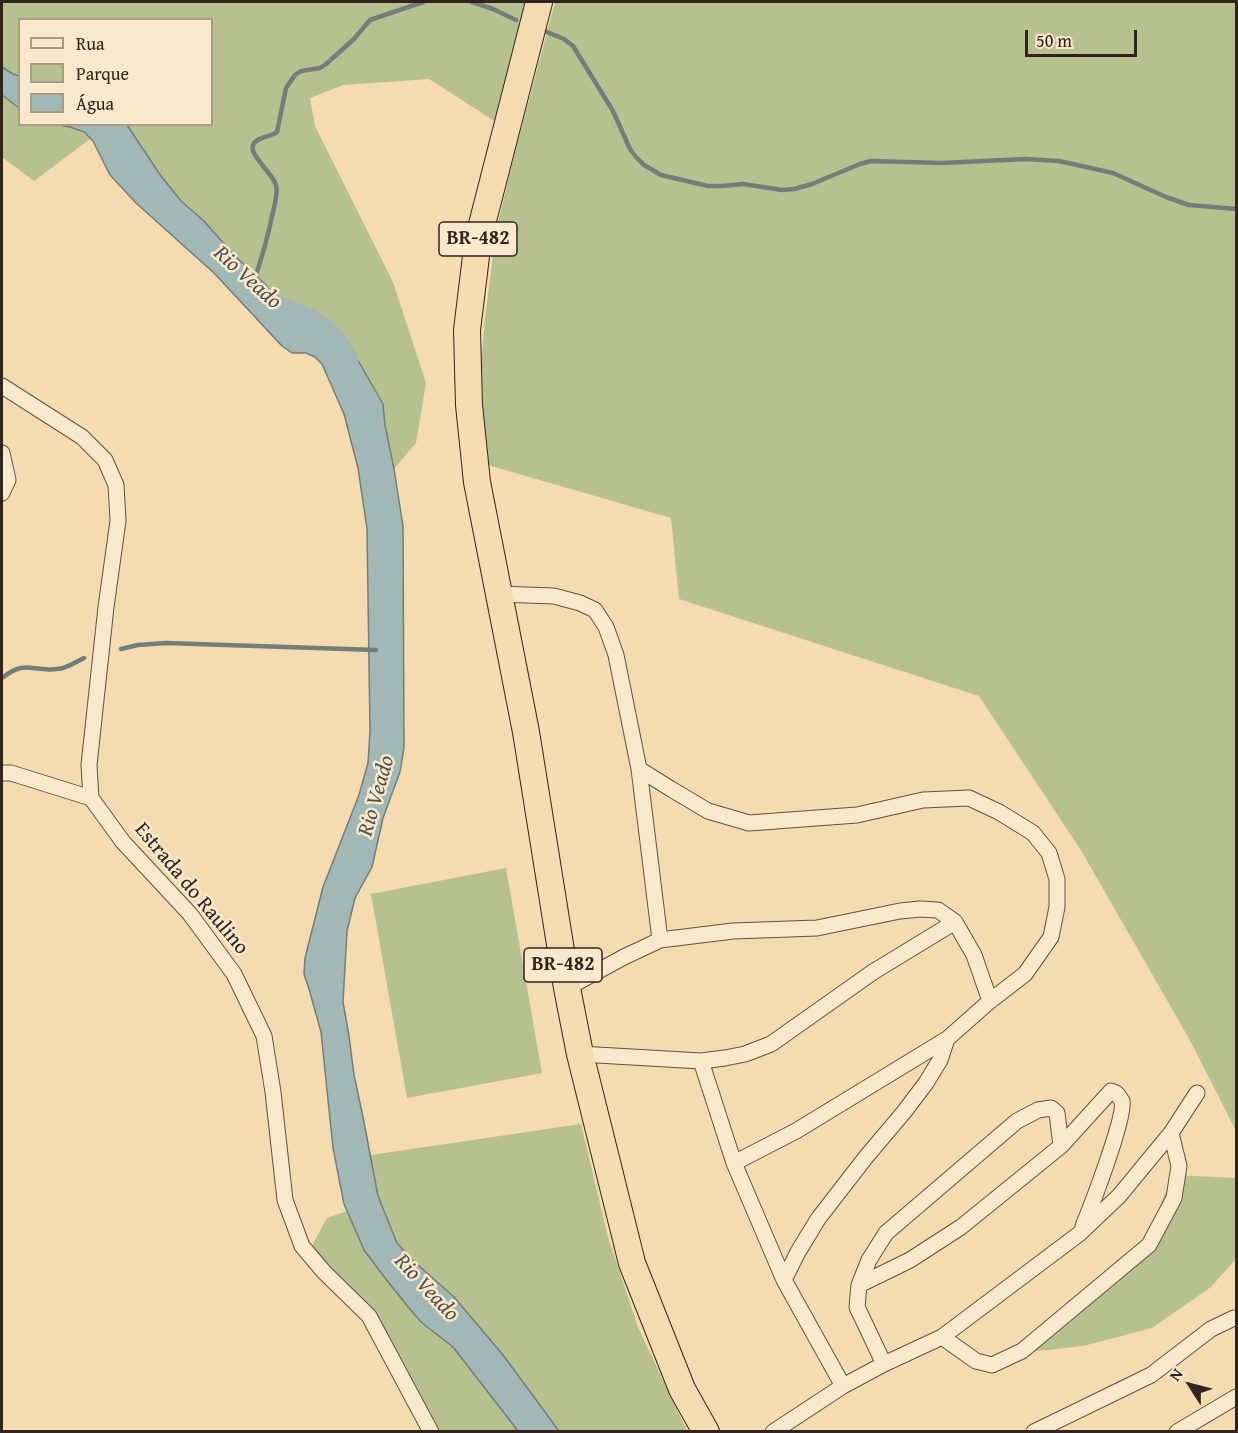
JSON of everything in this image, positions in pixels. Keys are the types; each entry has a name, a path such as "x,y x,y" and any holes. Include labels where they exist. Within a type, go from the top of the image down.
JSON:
{"highway":[{"name":"BR-482","path":"538,2 478,240 467,330 469,405 477,483 526,732 567,988 580,1054 632,1263 682,1389 706,1431"}],"street":[{"path":"2,386 82,437 105,460 116,485 118,521 89,765 91,798 11,773 2,773"},
{"path":"2,453 8,480 2,494"},
{"path":"498,594 554,596 580,603 595,610 606,627 616,655 639,769 660,940"},
{"path":"639,769 708,810 749,823 857,815 923,800 969,798 1033,832 1049,853 1057,879 1057,907 1051,937 1025,974 947,1039 796,1131 734,1163"},
{"name":"Estrada do Raulino","path":"91,798 123,842 190,914 234,974 264,1036 273,1092 285,1200 302,1246 324,1272 369,1316 431,1431"},
{"path":"567,988 660,940 733,931 817,928 920,909 938,910 955,922 974,955 990,1001"},
{"path":"580,1054 701,1061 745,1054 771,1044 873,972 955,922"},
{"path":"784,1280 818,1219 926,1083 940,1060 947,1039"},
{"path":"701,1061 734,1163 784,1280 843,1386"},
{"path":"859,1285 910,1260 961,1227 1061,1146 1111,1091 1122,1100 1118,1128 1079,1234"},
{"path":"773,1431 843,1386 942,1337 1079,1234 1119,1196 1171,1133 1197,1093"},
{"path":"884,1364 857,1307 859,1285 869,1260 886,1233 1017,1121 1038,1110 1051,1108 1057,1113 1061,1146"},
{"path":"942,1337 976,1361 992,1365 1022,1351 1149,1245 1174,1198 1179,1166 1171,1133"},
{"path":"1034,1431 1151,1375 1211,1329 1236,1318"},
{"path":"1177,1431 1236,1397"}],"green space":[{"path":"2,2 532,2 499,124 429,79 343,85 310,98 315,126 393,282 426,383 416,443 394,469 383,404 369,379 342,343 311,326 280,304 265,284 234,255 204,221 181,201 161,176 128,126 213,126 213,18 18,18 18,76 2,66"},
{"path":"555,2 1236,2 1236,1131 1191,1042 1082,852 979,696 679,599 671,518 481,463 477,409 496,232"},
{"path":"2,95 18,107 18,126 66,126 83,133 90,139 34,181 2,157"},
{"path":"506,868 542,1073 407,1098 371,894"},
{"path":"581,1124 608,1237 638,1327 687,1431 559,1431 454,1297 409,1257 397,1243 378,1196 371,1155"},
{"path":"1172,1175 1236,1178 1236,1259 1211,1287 1152,1328 1083,1346 1030,1352 1130,1262 1155,1220"},
{"path":"347,1211 364,1250 409,1308 421,1322 453,1347 518,1431 437,1431 395,1360 310,1249 327,1218"}],"water":[{"path":"2,67 18,76 18,107 2,95"},
{"path":"64,126 128,126 161,176 181,201 204,221 234,255 265,284 280,304 311,326 342,343 359,362 383,404 403,526 404,748 400,772 383,818 372,867 355,898 347,931 343,1002 354,1075 378,1196 397,1243 409,1257 454,1297 503,1355 559,1431 518,1431 453,1347 421,1322 385,1278 364,1250 344,1204 333,1148 321,1032 304,974 305,958 323,887 359,795 368,763 370,731 367,529 358,468 344,414 322,364 315,357 306,353 292,353 282,346 214,273 136,203 110,175 93,141 84,132"}],"waterway":[{"path":"254,280 267,238 277,192 274,181 254,154 253,145 257,140 277,132 286,88 295,75 301,71 320,68 326,64 353,40 370,20 423,2"},
{"path":"472,2 516,20"},
{"path":"542,30 564,39 573,46 613,111 630,149 644,165 661,175 708,186 743,184 782,190 812,184 871,161 942,163 1025,159 1059,161 1113,173 1189,205 1236,209"},
{"name":"Rio Veado","path":"268,302 319,329 331,340 345,360"},
{"path":"121,649 166,643 376,650"},
{"path":"2,678 17,669 60,669 84,658"}]}
